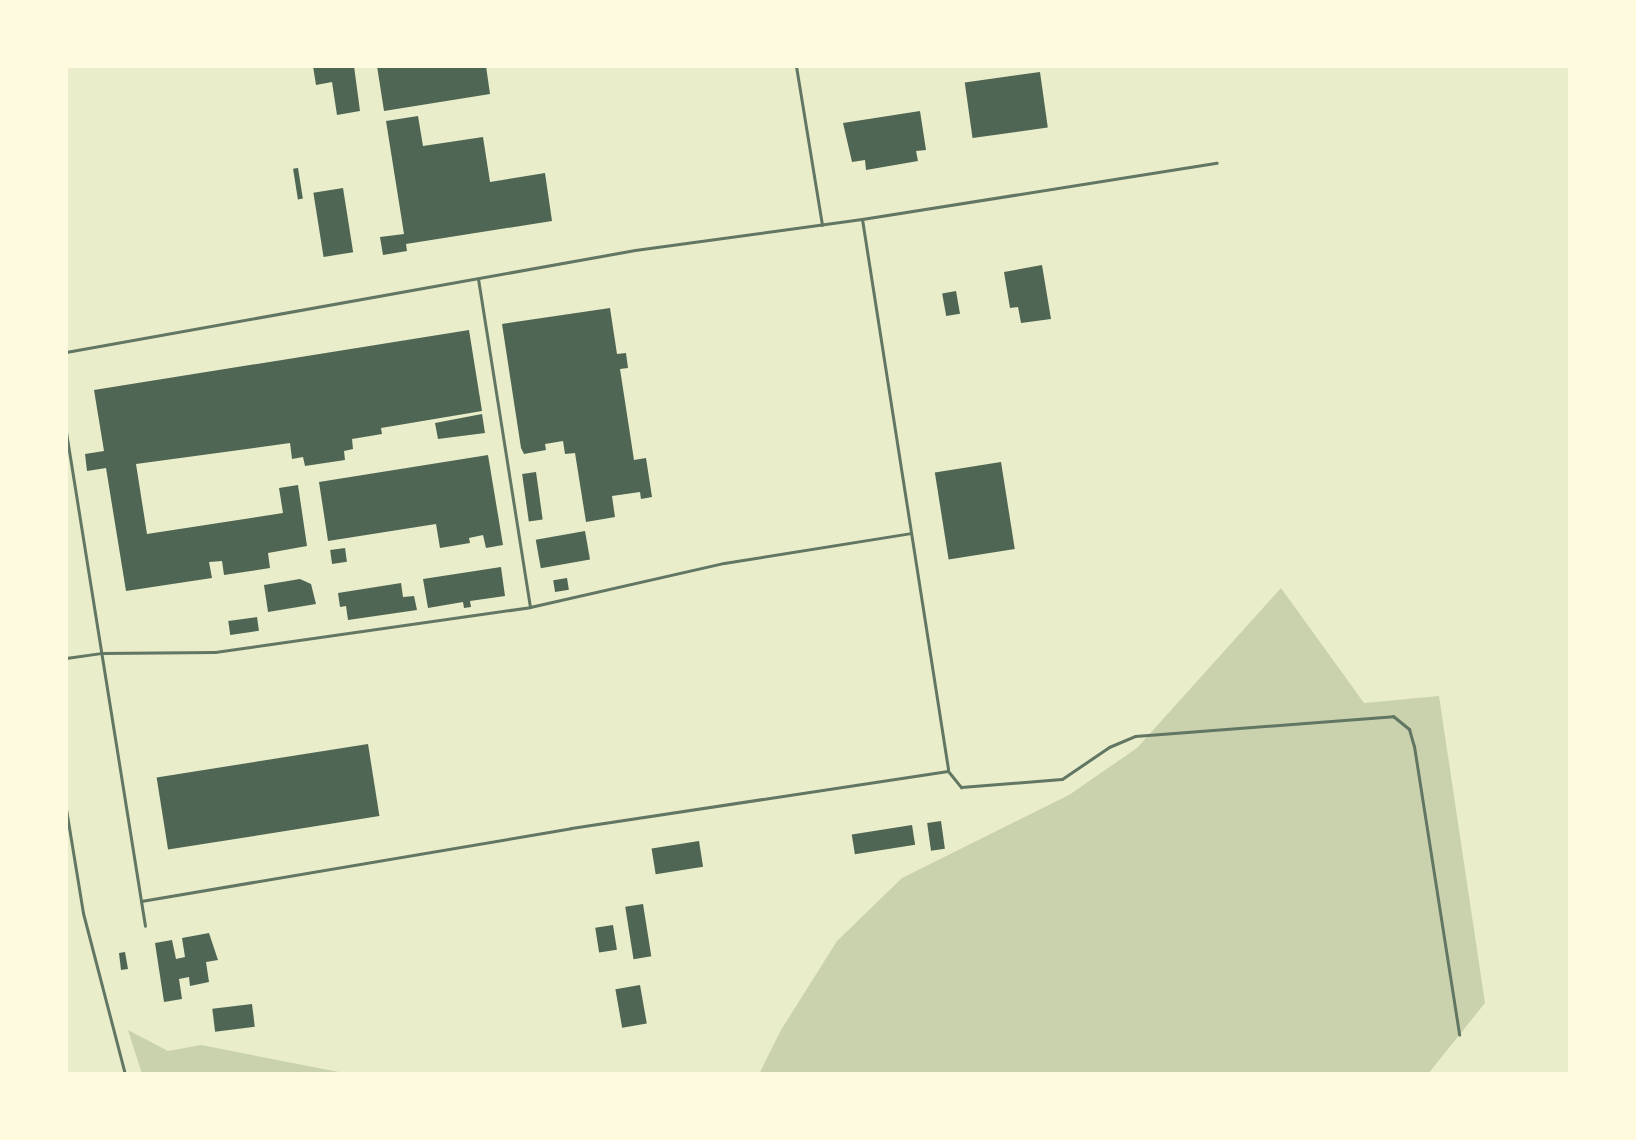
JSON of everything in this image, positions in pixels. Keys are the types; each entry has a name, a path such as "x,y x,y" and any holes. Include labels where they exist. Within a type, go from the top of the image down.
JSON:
{"lane":[{"path":"796,66 822,225"},
{"path":"66,352 635,250 822,225 1217,163"},
{"path":"862,219 948,771 961,787 1062,779 1109,747 1135,736 1393,716 1409,729 1414,746 1459,1035"},
{"path":"478,280 530,607"},
{"path":"66,432 145,926"},
{"path":"66,658 101,653 215,652 530,607 724,563 912,533"},
{"path":"141,901 571,828 948,771"},
{"path":"66,809 83,913 125,1074"}],"green space":[{"path":"1281,588 1364,703 1439,696 1485,1003 1428,1074 759,1074 781,1030 837,941 902,878 1069,795 1137,748"},
{"path":"128,1030 168,1051 201,1045 349,1074 142,1074"}],"building":[{"path":"313,66 354,66 360,111 337,115 332,82 316,85"},
{"path":"377,66 486,66 490,94 384,111"},
{"path":"1040,72 1048,127 973,138 965,83"},
{"path":"920,111 926,150 916,151 918,161 866,170 865,160 852,162 843,123"},
{"path":"418,116 423,146 483,137 490,182 545,173 552,221 406,244 407,251 383,255 380,237 404,234 386,121"},
{"path":"298,168 303,199 298,199 293,169"},
{"path":"343,188 353,252 324,257 313,193"},
{"path":"1042,265 1051,319 1021,323 1018,307 1010,308 1004,272"},
{"path":"956,291 960,314 946,316 942,293"},
{"path":"610,308 617,354 626,353 628,368 620,369 634,460 646,458 652,497 641,499 640,492 612,496 615,517 586,522 575,453 565,454 563,441 545,444 546,450 524,454 521,448 502,324"},
{"path":"469,330 482,411 381,428 382,434 352,439 353,449 344,451 345,460 305,466 303,457 292,459 290,443 136,464 147,534 283,513 279,488 298,485 307,546 268,553 270,568 224,575 222,561 209,562 212,578 126,591 106,468 87,471 85,454 104,451 94,390"},
{"path":"482,414 485,433 438,439 435,423"},
{"path":"488,455 503,545 486,548 483,535 469,538 470,543 440,548 436,524 328,541 319,482"},
{"path":"1001,462 1015,549 949,559 935,472"},
{"path":"536,472 543,520 529,521 522,474"},
{"path":"585,531 590,560 541,568 536,540"},
{"path":"345,548 347,562 332,564 330,550"},
{"path":"501,567 505,596 470,601 471,607 464,608 463,602 428,608 423,579"},
{"path":"567,578 569,590 555,592 553,580"},
{"path":"300,579 311,584 316,604 268,612 264,585"},
{"path":"401,583 403,597 414,596 417,610 348,620 346,606 340,607 338,593"},
{"path":"257,617 259,631 230,635 228,621"},
{"path":"368,744 379,816 168,850 157,777"},
{"path":"941,821 945,849 931,851 927,823"},
{"path":"912,825 915,845 855,854 852,835"},
{"path":"699,841 703,867 656,874 652,849"},
{"path":"643,904 651,956 634,959 625,907"},
{"path":"613,925 617,950 599,953 595,928"},
{"path":"209,933 218,960 206,962 209,982 190,986 189,977 179,979 182,999 164,1002 155,943 172,940 176,959 185,957 182,938"},
{"path":"125,952 128,969 121,970 119,953"},
{"path":"640,985 647,1023 622,1028 615,989"},
{"path":"252,1004 255,1027 215,1032 212,1009"}]}
